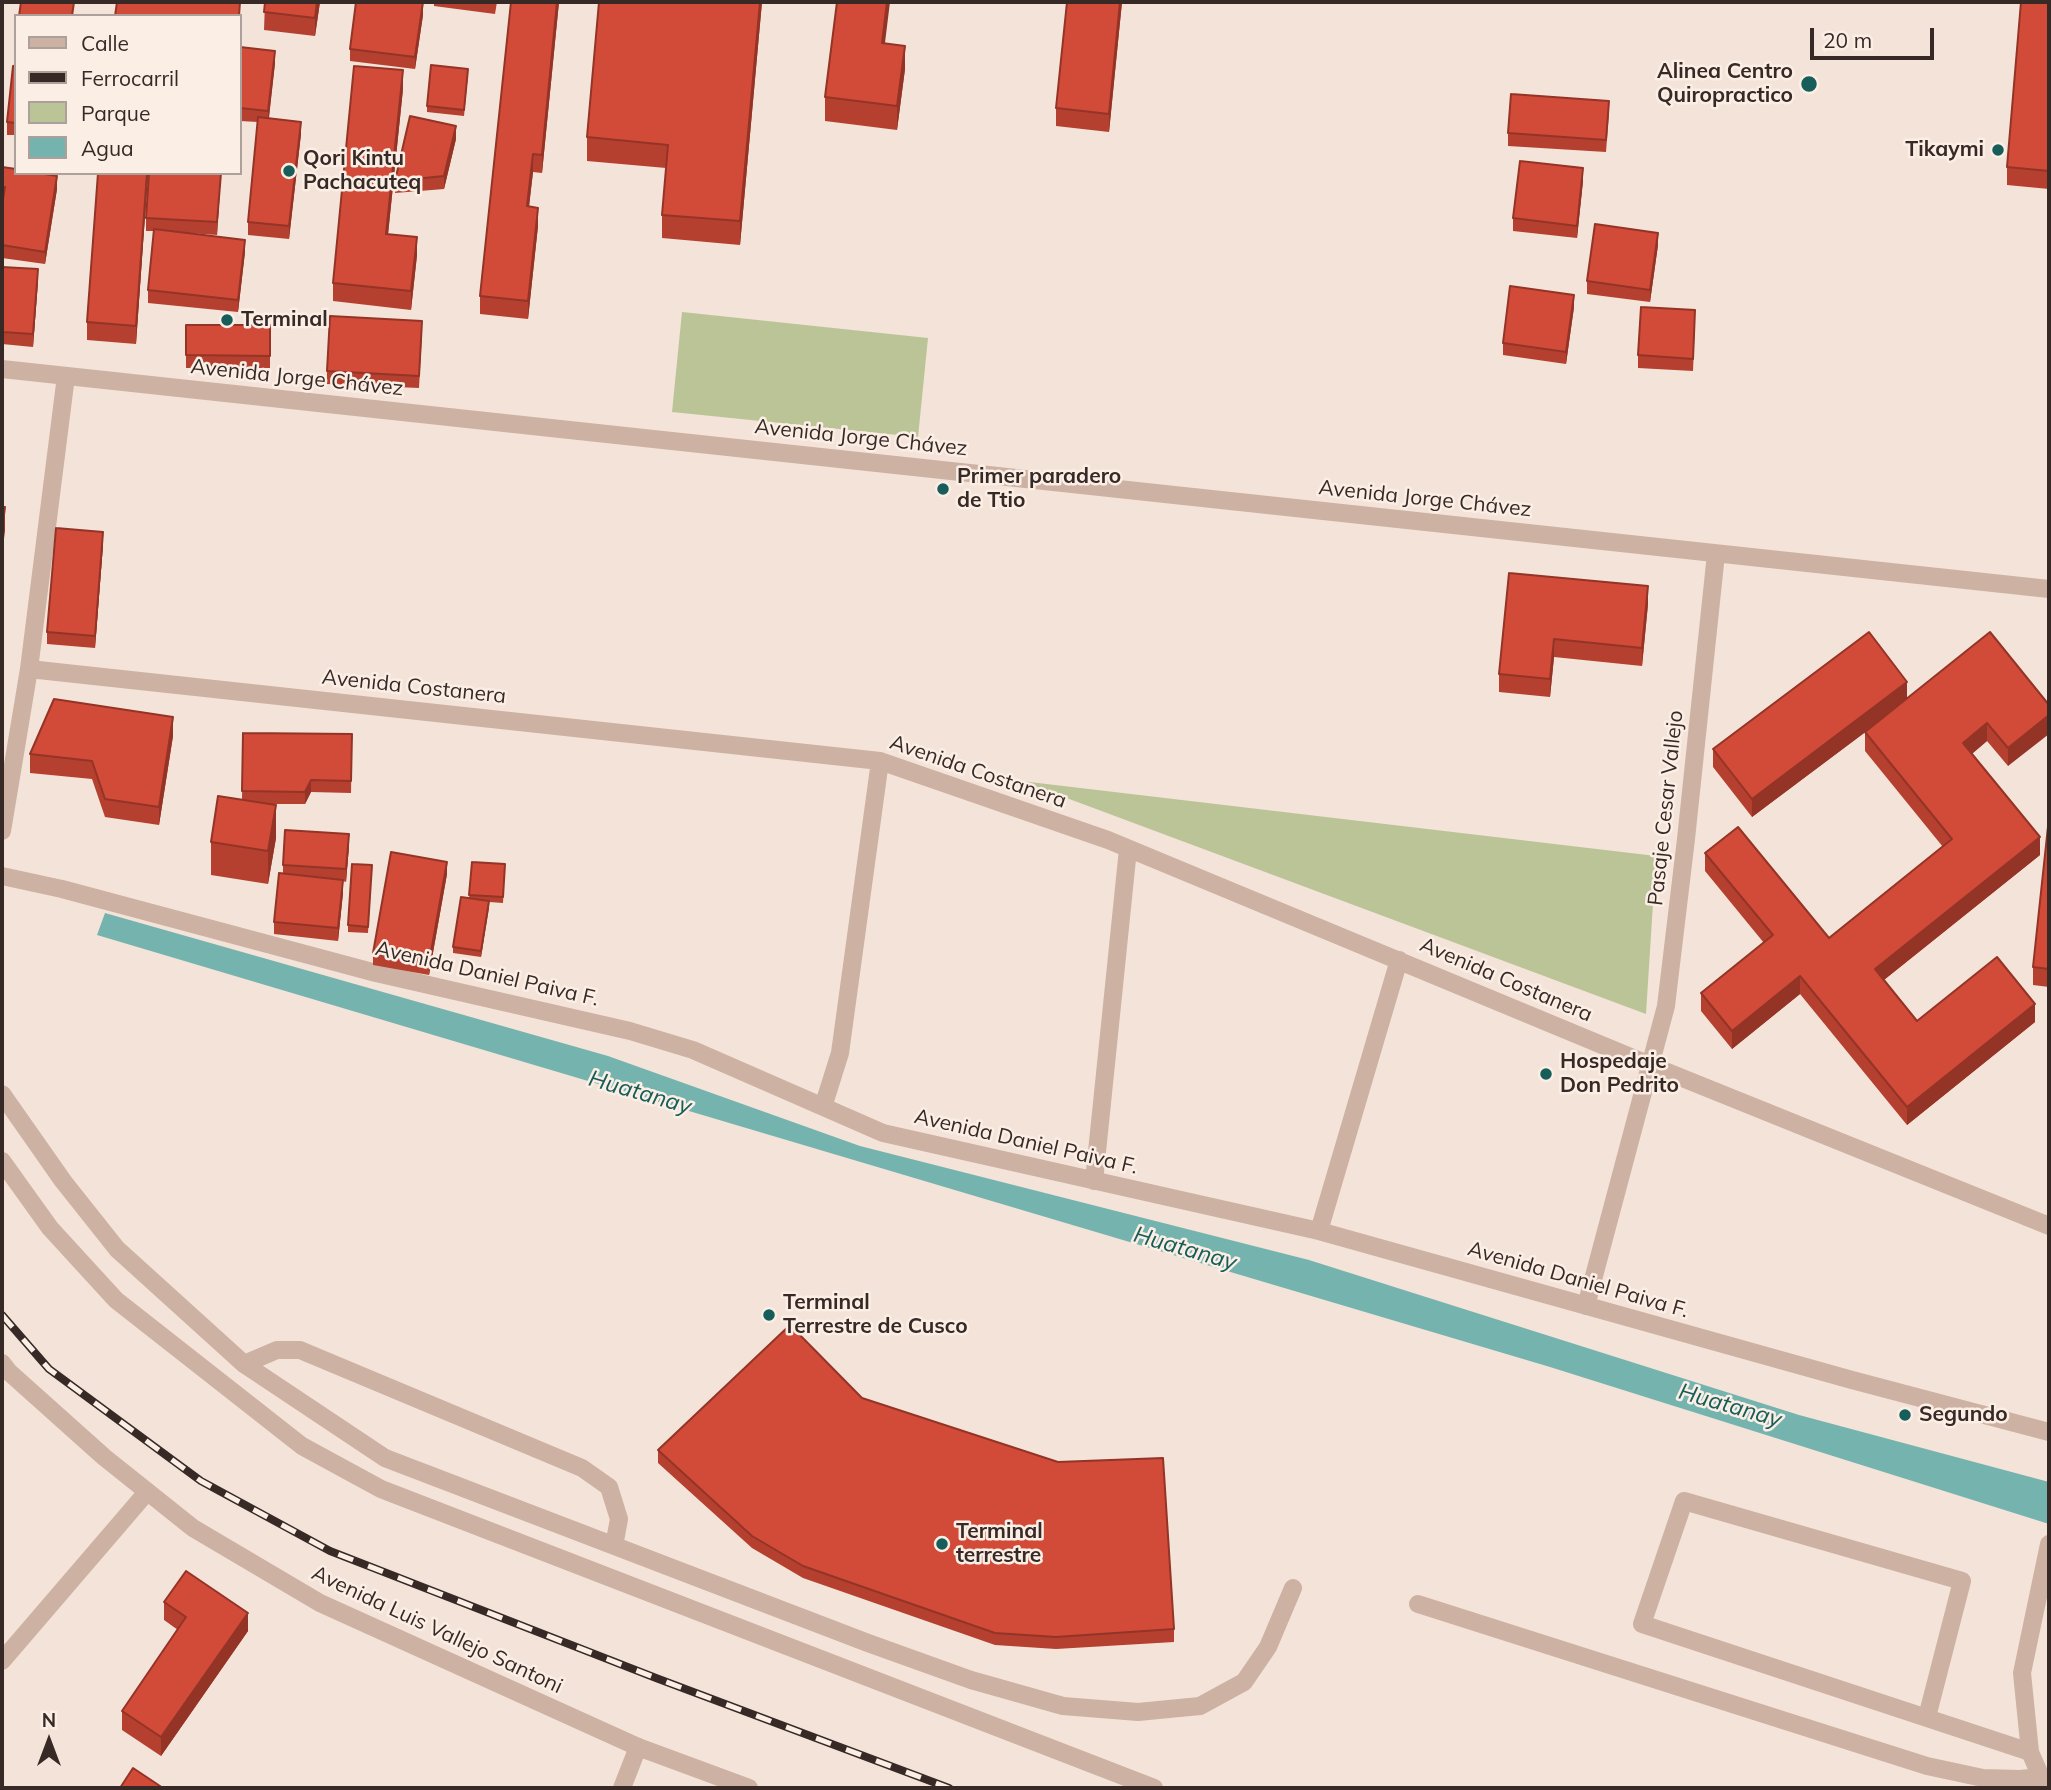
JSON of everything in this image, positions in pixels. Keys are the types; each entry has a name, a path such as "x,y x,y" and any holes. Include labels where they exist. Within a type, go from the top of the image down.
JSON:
{"street":[{"name":"Avenida Jorge Chávez","path":"2,369 2049,589"},
{"path":"2,831 29,669 66,376"},
{"name":"Pasaje Cesar Vallejo","path":"1586,1306 1666,1006 1716,554"},
{"name":"Avenida Costanera","path":"29,669 880,761 1128,849 1650,1066 2049,1226"},
{"path":"823,1107 840,1053 880,761"},
{"path":"1094,1181 1128,849"},
{"name":"Avenida Daniel Paiva F.","path":"2,876 62,889 376,973 630,1031 693,1050 883,1133 1319,1231 2049,1432"},
{"path":"1319,1231 1399,960"},
{"path":"2,1094 63,1181 117,1249 244,1364 385,1458 614,1546 971,1680 1063,1706 1138,1712 1200,1706 1244,1682 1268,1647 1293,1588"},
{"path":"2,1161 50,1228 116,1300 302,1446 381,1489 1154,1788"},
{"path":"244,1364 277,1350 300,1349 582,1468 609,1487 619,1519 614,1546"},
{"name":"Avenida Luis Vallejo Santoni","path":"2,1363 104,1457 193,1528 320,1603 638,1747 750,1788"},
{"path":"2,1661 147,1492"},
{"path":"1927,1717 1962,1581 1684,1501 1642,1624 2030,1752"},
{"path":"2045,1780 2030,1752 2022,1673 2048,1552"},
{"path":"1418,1604 1927,1766 1983,1778 2045,1780"},
{"path":"622,1788 638,1747"}],"green space":[{"path":"682,312 928,338 918,437 672,412"},
{"path":"1021,781 1656,856 1646,1014"}],"water":[{"name":"Huatanay","path":"105,913 608,1056 860,1146 1309,1260 1799,1415 2049,1482 2049,1524 1550,1367 97,935"}],"building":[{"path":"21,2 74,2 72,14 19,14"},
{"path":"117,2 240,2 239,14 115,14"},
{"path":"265,2 317,2 315,18 264,12"},
{"path":"356,2 423,2 415,57 350,49"},
{"path":"511,2 557,2 542,155 533,154 527,206 538,208 528,301 480,296"},
{"path":"599,2 760,2 740,221 662,215 668,145 587,137"},
{"path":"837,2 887,2 882,43 905,46 897,106 825,97"},
{"path":"1067,2 1120,2 1109,114 1056,108"},
{"path":"2021,2 2049,2 2049,171 2007,167"},
{"path":"242,47 275,51 268,111 242,108"},
{"path":"431,65 468,69 464,110 427,106"},
{"path":"13,66 14,66 14,123 7,122"},
{"path":"354,66 403,70 386,234 417,237 411,291 333,283"},
{"path":"1511,94 1609,101 1606,140 1508,133"},
{"path":"410,116 456,126 444,176 395,181"},
{"path":"258,117 301,122 289,226 248,222"},
{"path":"1520,161 1583,168 1577,226 1513,218"},
{"path":"2,167 14,169 14,175 57,176 45,252 2,245 5,187 2,187"},
{"path":"98,175 147,175 136,326 87,322"},
{"path":"149,175 221,175 217,222 146,218"},
{"path":"1595,224 1658,233 1650,290 1587,281"},
{"path":"154,229 245,240 238,300 148,290"},
{"path":"2,267 38,269 33,334 2,332"},
{"path":"1510,286 1574,295 1566,352 1503,343"},
{"path":"1641,307 1695,310 1693,359 1638,355"},
{"path":"330,316 422,321 419,376 327,371"},
{"path":"186,325 270,325 270,356 186,355"},
{"path":"2,507 5,507 2,530"},
{"path":"56,528 103,532 95,636 47,632"},
{"path":"1509,573 1648,586 1642,648 1554,639 1550,679 1499,674"},
{"path":"1869,632 1907,682 1752,799 1713,749"},
{"path":"1990,632 2049,705 2049,715 2008,748 1987,723 1963,743 2040,837 1875,969 1917,1021 1997,957 2035,1004 1907,1107 1800,976 1732,1031 1701,993 1773,935 1705,853 1738,827 1829,938 1952,839 1865,732"},
{"path":"54,699 173,717 159,807 105,799 92,761 30,754"},
{"path":"243,733 352,734 351,781 311,780 305,792 242,791"},
{"path":"218,796 276,805 268,851 211,842"},
{"path":"2049,817 2049,969 2033,967"},
{"path":"285,830 349,834 346,869 283,865"},
{"path":"391,852 447,862 429,963 373,953"},
{"path":"472,862 505,864 503,897 469,895"},
{"path":"352,864 372,865 368,927 348,925"},
{"path":"279,873 343,880 338,928 274,922"},
{"path":"461,897 489,901 481,951 453,947"},
{"path":"790,1325 862,1398 1058,1462 1163,1458 1174,1629 1056,1637 995,1633 803,1566 752,1536 658,1450"},
{"path":"186,1571 248,1613 161,1737 122,1711 186,1617 164,1602"},
{"path":"133,1768 163,1788 120,1788"}],"railway":[{"path":"2,1315 49,1369 201,1481 330,1551 949,1788"}],"place":[{"name":"Alinea Centro Quiropractico","path":"1809,84"},
{"name":"Tikaymi","path":"1998,150"},
{"name":"Qori Kintu Pachacuteq","path":"289,171"},
{"name":"Terminal","path":"227,320"},
{"name":"Primer paradero de Ttio","path":"943,489"},
{"name":"Hospedaje Don Pedrito","path":"1546,1074"},
{"name":"Terminal Terrestre de Cusco","path":"769,1315"},
{"name":"Segundo","path":"1905,1415"},
{"name":"Terminal terrestre","path":"942,1544"}]}
